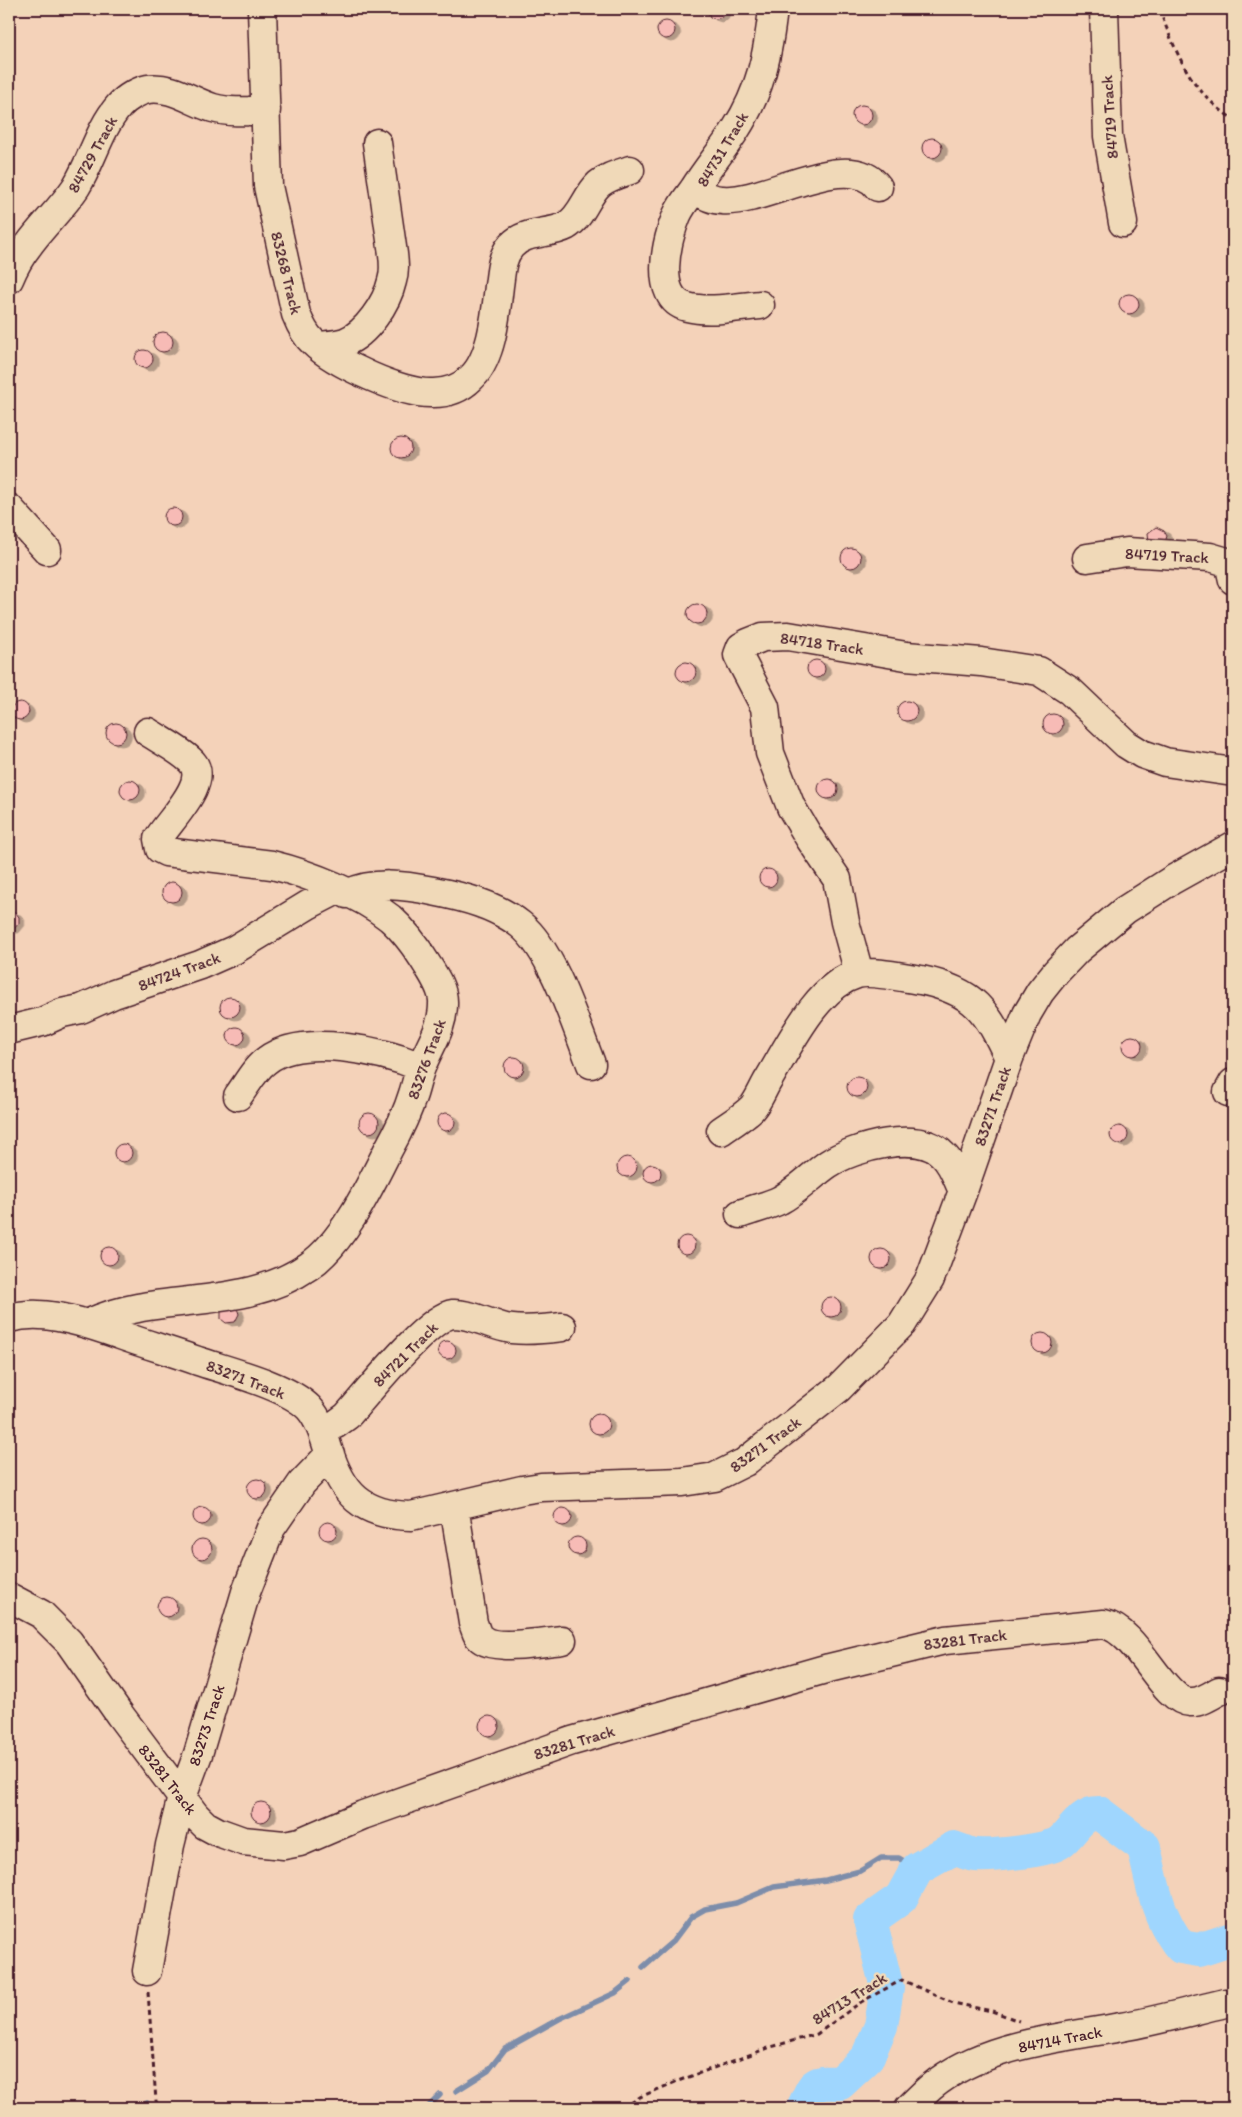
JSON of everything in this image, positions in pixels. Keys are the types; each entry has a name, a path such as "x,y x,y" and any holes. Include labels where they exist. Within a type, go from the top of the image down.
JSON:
{"street":[{"name":"83268 Track","path":"262,9 266,165 270,205 296,314 302,327 318,346 358,370 419,392 433,394 459,387 471,379 481,366 496,313 502,268 506,254 511,246 528,236 566,226 577,216 598,184 630,170"},
{"name":"84731 Track","path":"773,9 768,53 760,82 736,128 694,189 709,198 742,200 815,176 852,172 872,178 878,187"},
{"name":"84719 Track","path":"1104,9 1108,136 1123,224"},
{"name":"84729 Track","path":"9,279 28,245 66,201 76,186 102,132 119,106 127,98 148,89 159,89 171,91 215,108 236,111 266,110"},
{"path":"318,346 346,342 364,330 376,315 392,283 393,254 376,143"},
{"path":"694,189 678,212 666,253 665,278 675,302 686,307 704,310 760,305"},
{"path":"9,508 48,550"},
{"name":"84719 Track","path":"1087,558 1127,552 1210,557 1227,562 1233,580"},
{"name":"84718 Track","path":"859,973 845,922 837,878 791,807 775,770 770,754 765,707 738,655 741,646 748,642 764,637 788,636 906,656 981,662 1039,671 1070,691 1126,744 1142,754 1165,762 1233,772"},
{"name":"83276 Track","path":"89,1323 120,1310 248,1294 310,1266 328,1249 363,1199 400,1128 421,1067 438,1032 444,1002 440,988 420,953 403,931 378,910 343,891 272,864 162,852 158,845 158,839 195,788 198,774 191,761 148,732"},
{"name":"83271 Track","path":"9,1318 37,1315 56,1316 89,1323 277,1389 310,1408 322,1429 335,1471 344,1486 365,1506 378,1512 411,1516 541,1487 701,1480 715,1477 746,1462 839,1388 902,1324 930,1279 1009,1058 1027,1014 1040,992 1056,972 1077,950 1125,910 1172,880 1233,846"},
{"name":"84724 Track","path":"9,1030 42,1022 62,1013 81,1010 114,994 200,965 234,950 308,905 343,891 376,885 420,888 457,896 488,906 522,926 549,963 591,1064"},
{"path":"721,1131 752,1108 799,1030 827,993 838,983 859,973 886,975 938,984 964,994 984,1012 994,1026 1009,1058"},
{"path":"238,1096 266,1060 304,1047 341,1047 384,1054 421,1067"},
{"path":"740,1214 778,1201 842,1155 874,1145 923,1144 942,1153 949,1162 963,1191"},
{"name":"84721 Track","path":"322,1429 336,1424 347,1416 421,1333 445,1316 463,1315 512,1329 532,1330 562,1327"},
{"name":"83273 Track","path":"147,1971 170,1845 182,1797 222,1675 246,1592 271,1528 302,1484 330,1454"},
{"path":"454,1506 473,1623 478,1636 485,1642 497,1645 562,1640"},
{"name":"83281 Track","path":"9,1597 40,1614 70,1642 129,1728 200,1820 218,1832 243,1841 266,1844 284,1845 300,1842 363,1815 572,1741 829,1668 929,1643 966,1637 1104,1624 1112,1626 1124,1635 1174,1696 1191,1702 1219,1692"},
{"name":"84714 Track","path":"909,2108 932,2086 964,2066 996,2053 1020,2046 1124,2027 1225,2003"}],"path":[{"path":"1159,9 1188,75 1220,110 1233,118"},
{"path":"147,1971 156,2101 159,2108"},
{"name":"84713 Track","path":"623,2108 678,2081 771,2047 817,2034 861,2002 902,1980 953,2003 992,2010 1026,2024"}],"building":[{"path":"707,9 726,9 722,17 716,19 710,17"},
{"path":"662,21 670,21 675,26 673,37 662,39 657,34 657,26"},
{"path":"862,105 869,108 872,115 869,122 862,125 855,122 852,115 855,108"},
{"path":"932,138 939,141 942,148 939,155 932,158 925,155 922,148 925,141"},
{"path":"1129,294 1136,297 1139,304 1136,311 1129,314 1122,311 1119,304 1122,297"},
{"path":"163,332 170,335 173,342 170,349 163,352 156,349 153,342 156,335"},
{"path":"140,350 148,350 153,355 151,366 140,368 135,363 135,355"},
{"path":"401,438 408,441 411,448 408,455 401,458 394,455 391,448 394,441"},
{"path":"169,508 177,508 182,513 180,524 169,526 164,521 164,513"},
{"path":"1156,527 1164,531 1167,536 1165,542 1149,542 1148,533"},
{"path":"851,548 858,551 861,558 858,565 851,568 844,565 841,558 844,551"},
{"path":"697,604 704,607 707,614 704,621 697,624 690,621 687,614 690,607"},
{"path":"812,660 820,660 825,665 823,676 812,678 807,673 807,665"},
{"path":"686,662 693,665 696,672 693,679 686,682 679,679 676,672 679,665"},
{"path":"907,701 914,704 917,711 914,718 907,721 900,718 897,711 900,704"},
{"path":"16,702 24,702 29,707 27,718 16,720 11,715 11,707"},
{"path":"1053,714 1060,717 1063,724 1060,731 1053,734 1046,731 1043,724 1046,717"},
{"path":"116,723 123,726 126,733 123,740 116,743 109,740 106,733 109,726"},
{"path":"828,779 835,782 838,789 835,796 828,799 821,796 818,789 821,782"},
{"path":"130,780 137,783 140,790 137,797 130,800 123,797 120,790 123,783"},
{"path":"764,869 772,869 777,874 775,885 764,887 759,882 759,874"},
{"path":"172,882 179,885 182,892 179,899 172,902 165,899 162,892 165,885"},
{"path":"9,911 15,912 19,917 19,923 13,930 9,930"},
{"path":"230,997 237,1000 240,1007 237,1014 230,1017 223,1014 220,1007 223,1000"},
{"path":"232,1027 240,1027 245,1032 243,1043 232,1045 227,1040 227,1032"},
{"path":"1132,1036 1139,1039 1142,1046 1139,1053 1132,1056 1125,1053 1122,1046 1125,1039"},
{"path":"514,1057 521,1060 524,1067 521,1074 514,1077 507,1074 504,1067 507,1060"},
{"path":"857,1077 864,1080 867,1087 864,1094 857,1097 850,1094 847,1087 850,1080"},
{"path":"369,1113 376,1116 379,1123 376,1130 369,1133 362,1130 359,1123 362,1116"},
{"path":"442,1113 450,1113 455,1118 453,1129 442,1131 437,1126 437,1118"},
{"path":"1115,1126 1123,1126 1128,1131 1126,1142 1115,1144 1110,1139 1110,1131"},
{"path":"119,1144 127,1144 132,1149 130,1160 119,1162 114,1157 114,1149"},
{"path":"627,1157 634,1160 637,1167 634,1174 627,1177 620,1174 617,1167 620,1160"},
{"path":"648,1164 656,1164 661,1169 659,1180 648,1182 643,1177 643,1169"},
{"path":"682,1236 690,1236 695,1241 693,1252 682,1254 677,1249 677,1241"},
{"path":"105,1247 113,1247 118,1252 116,1263 105,1265 100,1260 100,1252"},
{"path":"881,1249 888,1252 891,1259 888,1266 881,1269 874,1266 871,1259 874,1252"},
{"path":"831,1297 838,1300 841,1307 838,1314 831,1317 824,1314 821,1307 824,1300"},
{"path":"237,1308 239,1314 235,1322 226,1323 221,1319 221,1310"},
{"path":"1042,1333 1049,1336 1052,1343 1049,1350 1042,1353 1035,1350 1032,1343 1035,1336"},
{"path":"443,1341 451,1341 456,1346 454,1357 443,1359 438,1354 438,1346"},
{"path":"599,1414 606,1417 609,1424 606,1431 599,1434 592,1431 589,1424 592,1417"},
{"path":"257,1479 264,1482 267,1489 264,1496 257,1499 250,1496 247,1489 250,1482"},
{"path":"198,1507 206,1507 211,1512 209,1523 198,1525 193,1520 193,1512"},
{"path":"559,1508 567,1508 572,1513 570,1524 559,1526 554,1521 554,1513"},
{"path":"324,1522 332,1522 337,1527 335,1538 324,1540 319,1535 319,1527"},
{"path":"573,1537 581,1537 586,1542 584,1553 573,1555 568,1550 568,1542"},
{"path":"202,1539 209,1542 212,1549 209,1556 202,1559 195,1556 192,1549 195,1542"},
{"path":"167,1597 174,1600 177,1607 174,1614 167,1617 160,1614 157,1607 160,1600"},
{"path":"489,1716 496,1719 499,1726 496,1733 489,1736 482,1733 479,1726 482,1719"},
{"path":"261,1802 268,1805 271,1812 268,1819 261,1822 254,1819 251,1812 254,1805"}],"waterway":[{"path":"803,2108 815,2086 823,2083 840,2083 867,2058 881,2026 887,1988 870,1920 901,1898 917,1869 954,1848 976,1855 1007,1854 1044,1848 1060,1842 1086,1816 1099,1813 1144,1847 1156,1899 1166,1924 1181,1947 1199,1950 1233,1939"},
{"path":"643,1967 673,1941 691,1917 705,1909 736,1903 774,1887 826,1880 860,1871 881,1858 899,1858 917,1869"},
{"path":"456,2091 488,2071 505,2049 559,2019 615,1993 630,1981"},
{"path":"427,2108 440,2095"},
{"path":"147,2103 149,2108"}]}
